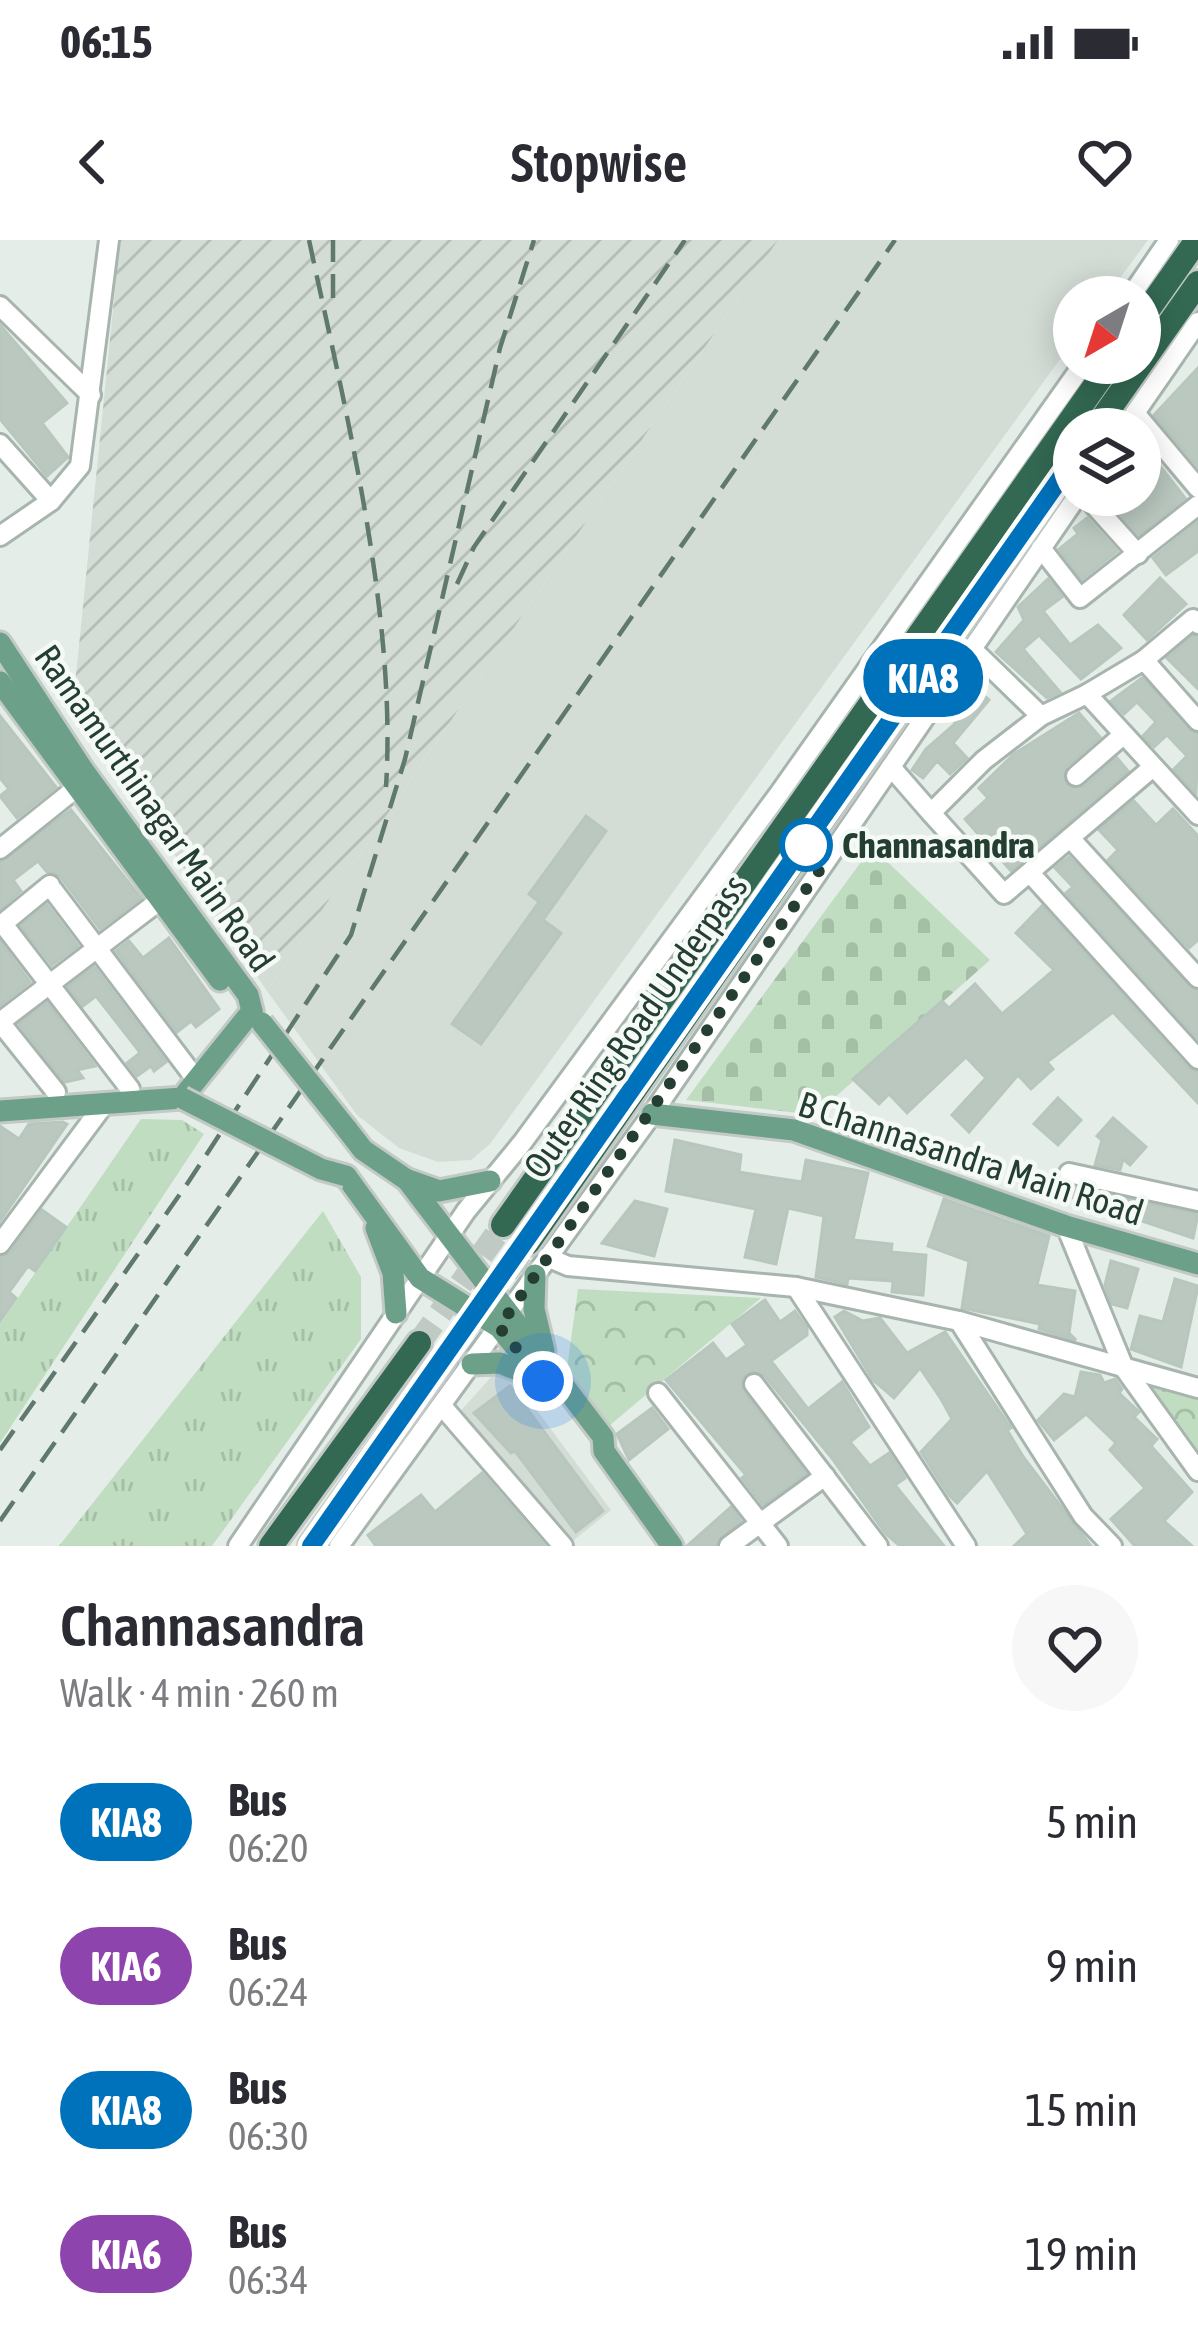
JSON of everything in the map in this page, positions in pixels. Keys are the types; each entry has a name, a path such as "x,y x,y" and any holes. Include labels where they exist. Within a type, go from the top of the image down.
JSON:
{"highway":[{"path":"1161,292 1197,240"},
{"path":"1110,408 1198,283"},
{"name":"Outer Ring Road Underpass","path":"503,1225 892,653 1095,384"},
{"name":"Outer Ring Road Underpass","path":"537,1258 1053,489"},
{"path":"272,1546 419,1343"},
{"path":"311,1546 443,1360"}],"main road":[{"name":"Ramamurthinagar Main Road","path":"0,643 8,689 75,789 236,1002 363,1150 407,1180 592,1444 604,1450 672,1546"},
{"name":"Ramamurthinagar Main Road","path":"8,689 248,995 251,1019"},
{"path":"171,1098 229,1029 251,1019"},
{"path":"0,1111 171,1098 251,1019"},
{"path":"0,1098 130,1089 171,1098 353,1182 420,1277 504,1319"},
{"name":"B Channasandra Main Road","path":"652,1114 794,1130 1066,1226 1198,1264"},
{"path":"407,1180 439,1191 490,1181"},
{"path":"353,1182 393,1273 395,1313"},
{"path":"472,1364 500,1363 545,1373 534,1309 537,1258"}],"street":[{"path":"0,536 51,501 80,466 109,240"},
{"path":"1144,276 1169,240"},
{"path":"0,306 92,395"},
{"path":"1138,408 1198,322"},
{"path":"238,1546 449,1235 892,653 1070,384"},
{"path":"0,444 51,501"},
{"path":"1161,452 1198,488"},
{"path":"1041,548 1080,598 1198,505"},
{"path":"339,1546 504,1319 537,1258 652,1114 1066,516"},
{"path":"1102,516 1138,554"},
{"path":"931,813 984,760 1041,716 1144,660 1193,619 1198,624"},
{"path":"972,649 1041,716"},
{"path":"1144,660 1198,721"},
{"path":"1087,694 1198,815"},
{"path":"1076,776 1123,735"},
{"path":"891,767 1004,894 1153,767"},
{"path":"0,849 75,789"},
{"path":"1070,838 1198,978"},
{"path":"1030,873 1198,1059"},
{"path":"130,1089 2,925 51,887 192,1074"},
{"path":"56,1092 0,1022 159,901"},
{"path":"0,1244 105,1103"},
{"path":"1070,1173 1198,1201"},
{"path":"1066,1226 1124,1368 1198,1471"},
{"path":"537,1258 568,1266 796,1287 959,1322 1198,1388"},
{"path":"796,1287 966,1546"},
{"path":"959,1322 1082,1516 1112,1546"},
{"path":"754,1384 878,1546"},
{"path":"658,1393 778,1546"},
{"path":"442,1406 563,1546"},
{"path":"730,1546 825,1476"}],"shaded area":[{"path":"120,240 778,240 267,991 73,705"},
{"path":"778,240 1148,240 1121,276 1053,276 1053,369 490,1144 471,1160 438,1162 399,1148 357,1115 267,991"},
{"path":"510,1374 611,1510 568,1545 457,1415 492,1376"}],"green space":[{"path":"872,847 990,960 815,1115 686,1100"},
{"path":"141,1119 182,1120 204,1134 0,1443 0,1324"},
{"path":"323,1211 361,1277 361,1339 212,1546 59,1546"},
{"path":"578,1289 761,1298 603,1431 565,1383"},
{"path":"1145,1380 1198,1398 1198,1458 1190,1449"}],"building":[{"path":"0,325 67,403 42,423 68,457 47,476 0,419"},
{"path":"1198,368 1198,467 1161,423 1161,408"},
{"path":"1161,467 1185,498 1139,535 1122,516 1161,516"},
{"path":"1087,518 1117,551 1082,579 1059,549 1078,534 1074,528"},
{"path":"1198,522 1198,551 1166,575 1153,558"},
{"path":"1160,578 1186,604 1147,640 1124,615"},
{"path":"1048,579 1062,597 1043,611 1070,645 1098,625 1121,648 1081,679 1039,635 1023,649 1060,692 1047,698 996,652 1024,620 1018,607"},
{"path":"1193,636 1198,637 1198,689 1167,658"},
{"path":"1142,678 1198,734 1196,793 1174,769 1187,756 1167,735 1154,747 1143,736 1156,722 1137,702 1124,714 1111,701"},
{"path":"968,681 989,700 953,743 967,758 950,774 937,761 923,778 912,770 926,749 956,723 944,713"},
{"path":"1079,713 1100,737 1066,767 1065,784 1084,787 1117,758 1128,771 1011,871 965,819 988,798 979,788 1014,754"},
{"path":"0,716 56,787 17,818 0,796 9,789 0,778"},
{"path":"1134,801 1156,825 1173,809 1198,836 1198,940 1189,948 1108,860 1118,850 1099,830"},
{"path":"71,810 141,898 100,929 60,876 47,872 38,861 13,880 21,891 0,909 0,862"},
{"path":"586,816 606,831 543,920 561,933 481,1044 452,1024 539,902 529,894"},
{"path":"1069,857 1198,993 1198,1039 1066,893 1073,887 1055,868"},
{"path":"47,905 78,946 52,965 21,926"},
{"path":"1042,906 1188,1068 1198,1072 1198,1103 1113,1012 1047,1062 1053,1069 1031,1089 1018,1075 969,1132 952,1115 986,1078 966,1057 907,1113 889,1094 879,1104 853,1079 942,1001 949,1008 975,984 1002,1014 1054,970 1016,933"},
{"path":"169,938 219,1009 196,1027 191,1021 177,1032 116,951 129,941 143,958"},
{"path":"0,942 30,982 0,1005"},
{"path":"94,967 166,1062 154,1071 151,1066 137,1076 127,1063 140,1053 135,1046 96,996 83,1006 68,987"},
{"path":"47,1003 95,1066 77,1070 83,1078 65,1082 19,1024"},
{"path":"1058,1098 1081,1120 1058,1145 1034,1124"},
{"path":"1113,1118 1146,1147 1130,1165 1123,1159 1120,1170 1095,1165 1102,1140 1097,1136"},
{"path":"29,1124 67,1124 0,1221 0,1126 19,1139"},
{"path":"675,1140 741,1155 739,1172 802,1182 806,1160 868,1173 853,1240 892,1244 891,1252 926,1255 923,1295 892,1292 893,1281 848,1278 847,1284 816,1277 824,1216 788,1208 776,1264 745,1257 756,1209 666,1191"},
{"path":"1069,1187 1198,1214 1193,1238 1067,1196"},
{"path":"944,1199 1049,1236 1037,1285 1075,1291 1069,1333 1076,1340 1039,1329 1040,1324 962,1308 969,1261 928,1246"},
{"path":"635,1201 667,1209 654,1256 602,1243"},
{"path":"42,1210 66,1227 35,1271 28,1266 9,1292 16,1298 0,1321 0,1257 11,1252"},
{"path":"1111,1261 1138,1269 1127,1308 1112,1304 1105,1285"},
{"path":"1175,1279 1198,1286 1181,1367 1131,1349 1140,1316 1163,1322"},
{"path":"765,1300 780,1322 795,1311 807,1328 807,1335 771,1361 808,1409 842,1382 869,1427 850,1442 870,1466 889,1453 905,1478 895,1485 944,1546 900,1546 886,1534 765,1376 753,1371 742,1378 743,1391 806,1474 763,1505 742,1478 746,1475 666,1380 713,1343 726,1360 747,1345 732,1324"},
{"path":"844,1311 863,1321 880,1318 907,1353 945,1332 1011,1428 1007,1430 1024,1458 1091,1546 1014,1546 1027,1534 987,1471 957,1503 921,1452 952,1419 941,1399 920,1368 894,1398 873,1380 835,1317"},
{"path":"1081,1372 1100,1375 1104,1383 1115,1379 1122,1389 1119,1393 1139,1412 1134,1417 1157,1439 1151,1446 1192,1492 1164,1521 1192,1546 1135,1546 1111,1519 1145,1488 1110,1450 1116,1443 1086,1414 1054,1440 1038,1420 1064,1394 1075,1397"},
{"path":"510,1386 603,1511 576,1532 515,1451 511,1453 474,1413"},
{"path":"652,1408 668,1429 629,1460 617,1434"},
{"path":"482,1473 545,1546 376,1546 368,1535 421,1495 435,1512"},
{"path":"731,1507 741,1521 716,1546 687,1546"}],"tunnel":[{"path":"419,1343 503,1225"},
{"path":"443,1360 528,1243"}],"railway":[{"path":"309,240 376,582 384,652 386,787"},
{"path":"333,240 333,298"},
{"path":"0,1450 185,1187 351,935 405,759 500,348 534,240"},
{"path":"457,584 474,547 685,240"},
{"path":"0,1521 895,240"}],"bus line":[{"name":"KIA8","path":"311,1546 1053,489"}],"place":[{"name":"Channasandra","path":"806,845"}],"route":[{"path":"543,1381 499,1327 821,868 806,845"}]}
